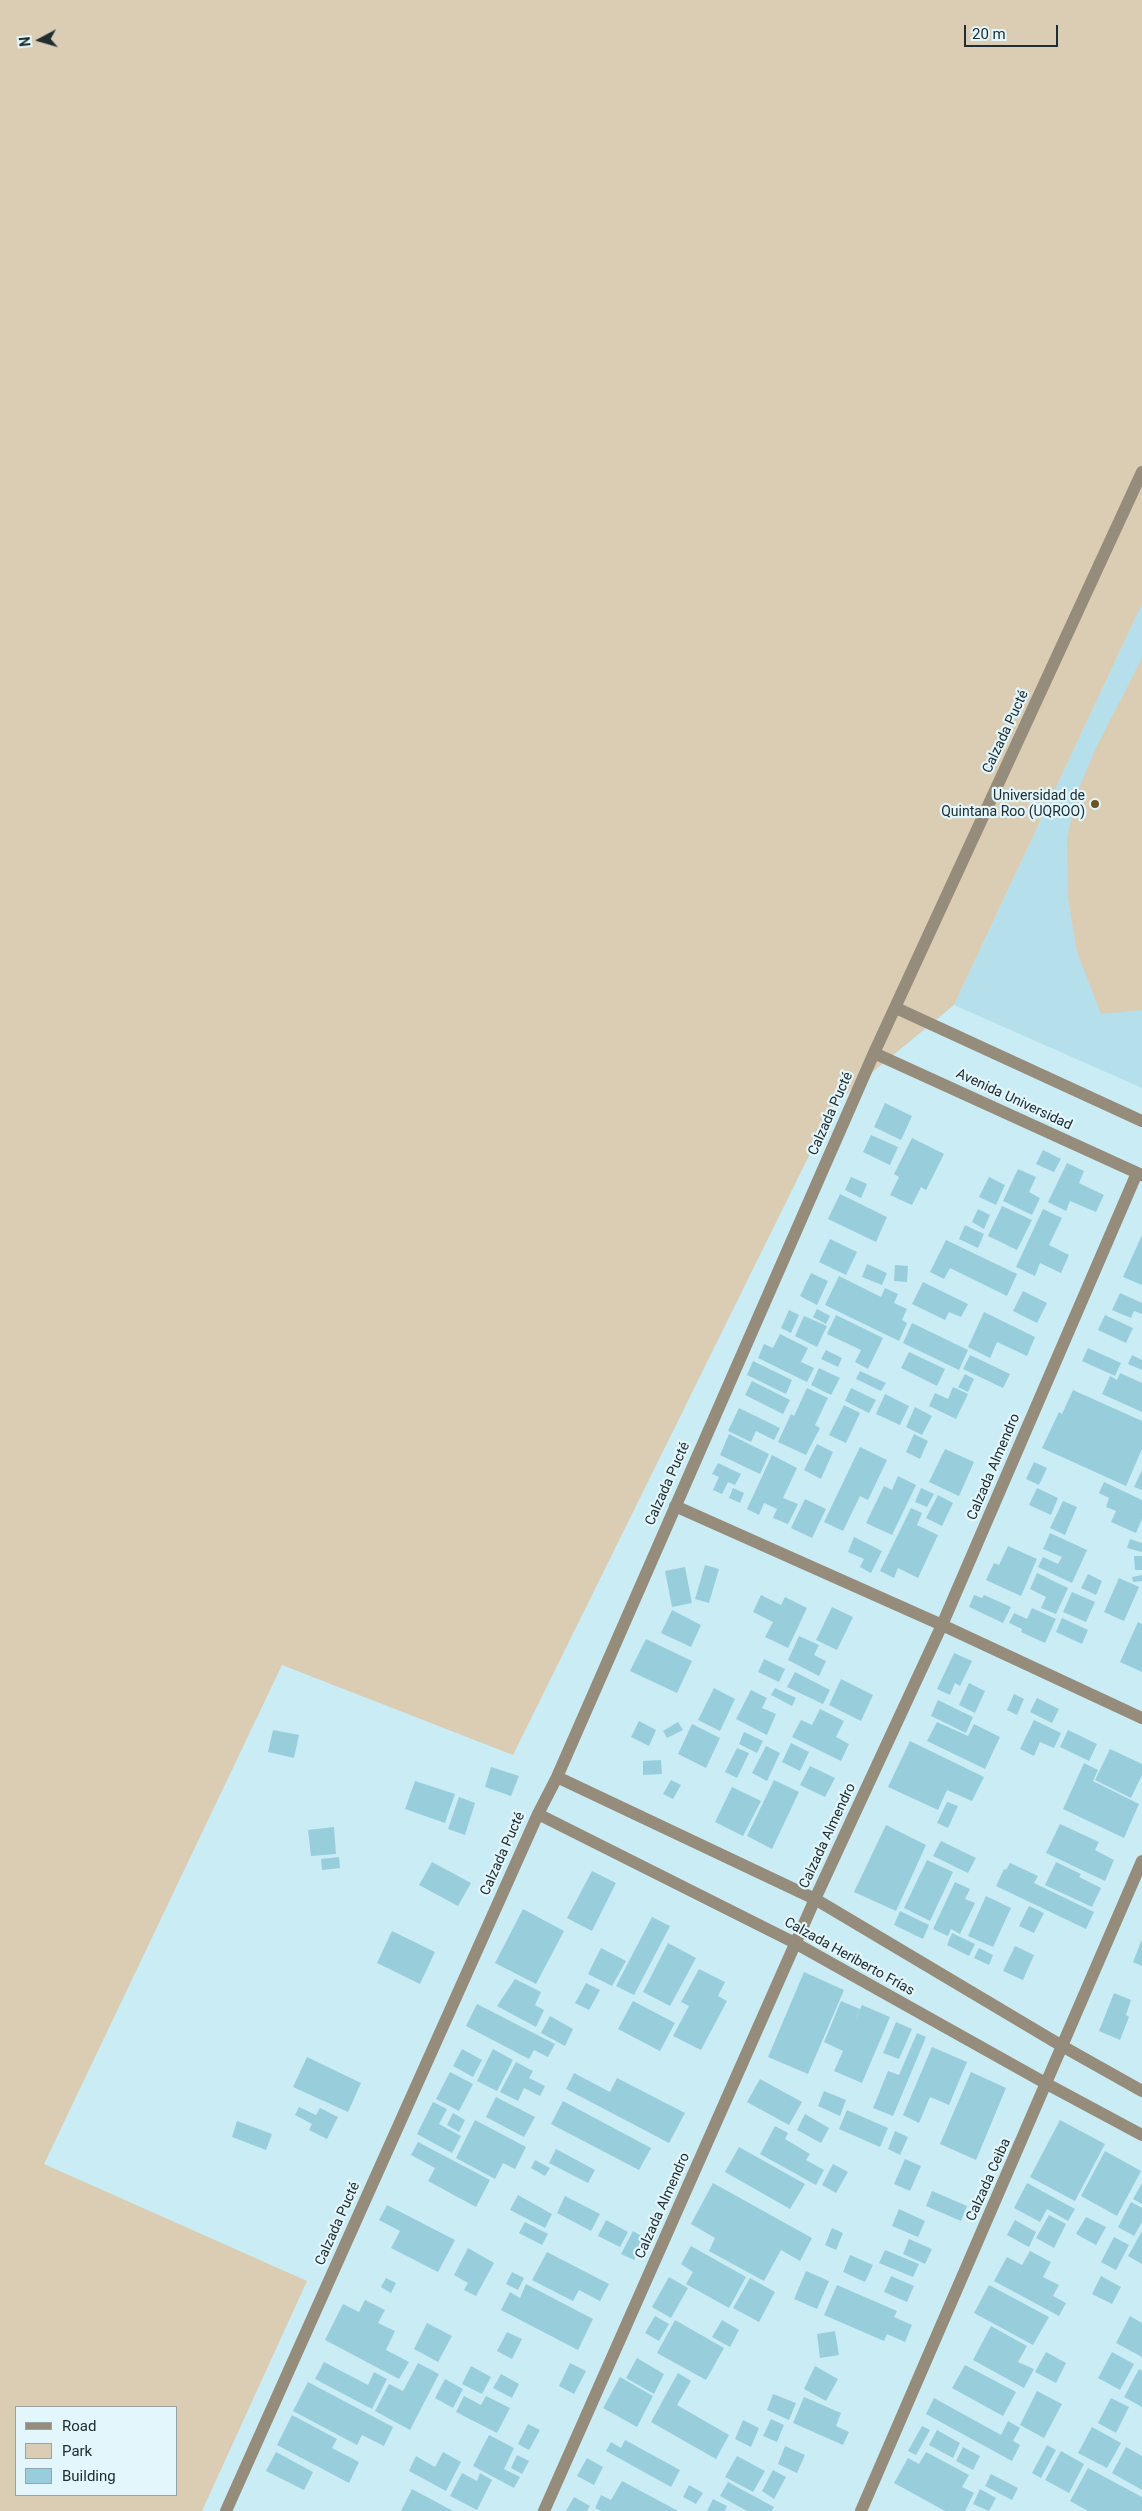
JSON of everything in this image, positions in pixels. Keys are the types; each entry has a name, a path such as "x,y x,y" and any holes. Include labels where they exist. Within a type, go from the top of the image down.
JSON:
{"street":[{"name":"Calzada Pucté","path":"226,2511 538,1814 557,1777 874,1053 1142,472"},
{"path":"896,1008 1142,1122"},
{"name":"Avenida Universidad","path":"874,1053 1139,1174"},
{"name":"Calzada Almendro","path":"544,2511 795,1943 942,1624 1139,1174"},
{"path":"675,1506 942,1624 1142,1718"},
{"path":"557,1777 815,1899 1062,2046 1142,2091"},
{"name":"Calzada Heriberto Frías","path":"538,1814 795,1943 1142,2135"},
{"name":"Calzada Ceiba","path":"861,2511 1142,1861"}],"shaded area":[{"name":"Universidad de Quintana Roo (UQROO)","path":"1142,604 1142,1088 954,1005"}],"green space":[{"path":"0,0 1142,0 1142,604 954,1005 835,1103 513,1755 282,1665 44,2164 307,2281 202,2511 0,2511"},
{"path":"1142,658 1142,1010 1101,1014 1077,952 1068,898 1067,839 1075,798 1095,750"}],"building":[{"path":"885,1103 912,1116 901,1140 874,1127"},
{"path":"871,1135 898,1147 890,1165 863,1152"},
{"path":"912,1138 944,1154 926,1190 921,1187 912,1205 890,1195 899,1177 894,1174"},
{"path":"1043,1150 1061,1159 1054,1172 1036,1164"},
{"path":"1067,1163 1084,1171 1079,1183 1104,1195 1096,1212 1070,1201 1066,1211 1048,1202"},
{"path":"1018,1169 1036,1177 1029,1192 1040,1198 1032,1215 1003,1201"},
{"path":"851,1177 867,1184 861,1198 845,1190"},
{"path":"989,1177 1005,1185 996,1205 979,1197"},
{"path":"840,1194 887,1217 876,1242 828,1219"},
{"path":"1002,1206 1032,1220 1017,1250 988,1236"},
{"path":"978,1209 990,1215 984,1229 972,1222"},
{"path":"1043,1209 1062,1218 1049,1245 1069,1255 1061,1273 1040,1263 1035,1276 1016,1267"},
{"path":"965,1225 984,1234 978,1248 959,1239"},
{"path":"1142,1235 1142,1285 1123,1277"},
{"path":"830,1239 857,1252 846,1275 819,1262"},
{"path":"946,1240 1017,1274 1007,1296 950,1268 944,1279 930,1272"},
{"path":"867,1264 887,1273 882,1285 862,1277"},
{"path":"895,1265 908,1266 907,1282 894,1281"},
{"path":"811,1273 828,1281 817,1305 800,1296"},
{"path":"839,1276 881,1297 885,1288 898,1294 894,1303 907,1309 902,1320 907,1323 899,1341 825,1305"},
{"path":"923,1282 968,1304 961,1317 949,1312 945,1320 912,1304"},
{"path":"1023,1291 1047,1303 1037,1323 1013,1311"},
{"path":"1120,1293 1142,1303 1142,1314 1134,1311 1131,1318 1112,1310"},
{"path":"817,1309 830,1316 826,1324 813,1317"},
{"path":"789,1310 799,1315 791,1333 781,1328"},
{"path":"984,1312 1035,1337 1027,1356 997,1342 990,1358 968,1347"},
{"path":"836,1315 883,1338 868,1369 855,1362 861,1350 827,1334"},
{"path":"1105,1315 1133,1328 1126,1343 1098,1330"},
{"path":"804,1316 827,1326 817,1347 795,1336"},
{"path":"912,1323 968,1350 959,1370 903,1343"},
{"path":"780,1334 808,1348 801,1362 814,1368 807,1382 758,1358 764,1344 773,1348"},
{"path":"1088,1348 1121,1363 1115,1376 1082,1361"},
{"path":"826,1350 842,1358 838,1367 821,1359"},
{"path":"909,1352 945,1369 937,1386 901,1368"},
{"path":"970,1355 1010,1374 1003,1388 963,1369"},
{"path":"1132,1355 1142,1360 1142,1370 1128,1364"},
{"path":"753,1361 792,1380 786,1394 747,1375"},
{"path":"819,1368 840,1378 831,1395 811,1385"},
{"path":"860,1371 886,1383 881,1391 856,1379"},
{"path":"1120,1373 1142,1383 1142,1412 1102,1394 1110,1376 1117,1380"},
{"path":"965,1374 974,1379 968,1392 958,1387"},
{"path":"752,1381 790,1400 783,1414 745,1395"},
{"path":"953,1387 968,1394 956,1419 929,1406 935,1393 948,1399"},
{"path":"807,1388 828,1398 815,1425 820,1428 806,1455 778,1442 791,1414 794,1416"},
{"path":"851,1388 876,1400 869,1413 845,1401"},
{"path":"1073,1390 1142,1421 1142,1449 1126,1486 1042,1448 1059,1412 1062,1414"},
{"path":"885,1394 909,1406 900,1425 876,1414"},
{"path":"844,1405 860,1413 846,1443 829,1435"},
{"path":"915,1407 932,1416 922,1435 906,1427"},
{"path":"739,1408 780,1428 774,1440 756,1431 751,1442 728,1431"},
{"path":"729,1434 769,1454 760,1474 720,1455"},
{"path":"914,1434 928,1441 920,1459 906,1452"},
{"path":"817,1444 833,1452 821,1479 804,1470"},
{"path":"860,1447 887,1460 868,1500 860,1496 843,1531 824,1522"},
{"path":"945,1449 974,1462 959,1496 929,1482"},
{"path":"772,1455 797,1468 783,1498 798,1504 788,1524 773,1518 777,1509 764,1503 759,1515 747,1509"},
{"path":"1034,1462 1047,1468 1039,1485 1026,1479"},
{"path":"718,1463 741,1474 735,1485 728,1482 722,1494 713,1490 719,1477 712,1474"},
{"path":"1142,1470 1142,1490 1134,1487"},
{"path":"898,1476 916,1485 892,1535 866,1523 884,1486 892,1490"},
{"path":"1104,1482 1142,1500 1142,1519 1136,1533 1111,1522 1116,1511 1106,1507 1109,1498 1099,1493"},
{"path":"733,1488 744,1493 740,1503 729,1498"},
{"path":"921,1488 934,1494 927,1507 915,1502"},
{"path":"1037,1488 1058,1498 1051,1515 1029,1505"},
{"path":"938,1495 953,1503 942,1526 926,1518"},
{"path":"805,1499 826,1509 812,1538 791,1528"},
{"path":"1063,1501 1077,1507 1065,1535 1050,1528"},
{"path":"911,1508 922,1513 917,1525 938,1535 918,1578 898,1568 894,1578 880,1571"},
{"path":"1050,1533 1087,1550 1072,1583 1038,1567 1043,1557 1058,1564 1062,1557 1043,1549"},
{"path":"854,1537 882,1551 871,1573 860,1567 864,1559 848,1552"},
{"path":"1130,1539 1142,1543 1142,1552 1127,1548"},
{"path":"1008,1546 1037,1559 1021,1596 986,1580 994,1563 999,1565"},
{"path":"1134,1556 1142,1556 1142,1570 1135,1570"},
{"path":"705,1565 719,1569 709,1603 695,1599"},
{"path":"685,1567 692,1603 672,1607 665,1571"},
{"path":"1037,1573 1068,1588 1056,1614 1041,1608 1046,1597 1030,1589"},
{"path":"1088,1574 1102,1581 1096,1595 1081,1588"},
{"path":"1142,1575 1142,1581 1133,1582 1132,1577"},
{"path":"1119,1578 1139,1587 1124,1621 1104,1612"},
{"path":"1072,1592 1095,1602 1086,1622 1063,1612"},
{"path":"761,1595 781,1605 785,1597 807,1608 788,1648 765,1637 773,1622 753,1612"},
{"path":"974,1595 982,1598 984,1595 1011,1607 1003,1623 969,1607"},
{"path":"832,1607 853,1617 837,1650 816,1640"},
{"path":"1032,1608 1056,1619 1045,1643 1021,1632 1022,1629 1009,1623 1014,1613 1027,1619"},
{"path":"672,1610 701,1625 691,1647 661,1633"},
{"path":"1062,1618 1088,1630 1082,1644 1056,1632"},
{"path":"1138,1622 1142,1624 1142,1672 1120,1662"},
{"path":"799,1636 819,1645 814,1655 826,1661 819,1676 788,1660"},
{"path":"646,1639 692,1661 677,1693 630,1671"},
{"path":"954,1653 972,1661 960,1686 955,1683 950,1695 937,1689"},
{"path":"764,1659 785,1669 779,1682 758,1672"},
{"path":"795,1672 830,1690 823,1704 787,1687"},
{"path":"841,1679 873,1695 861,1721 829,1705"},
{"path":"969,1683 985,1691 975,1713 959,1705"},
{"path":"714,1688 735,1699 720,1731 698,1720"},
{"path":"775,1688 796,1698 792,1706 771,1695"},
{"path":"751,1690 767,1698 762,1708 776,1714 767,1735 736,1719"},
{"path":"1014,1694 1024,1699 1017,1715 1007,1710"},
{"path":"1037,1698 1059,1709 1052,1723 1030,1712"},
{"path":"938,1700 973,1717 966,1733 931,1716"},
{"path":"820,1709 844,1721 836,1737 849,1744 841,1761 792,1737 801,1720 812,1725"},
{"path":"1034,1720 1061,1733 1054,1748 1040,1742 1034,1756 1020,1749"},
{"path":"639,1721 656,1730 649,1746 631,1737"},
{"path":"678,1722 683,1730 667,1738 663,1731"},
{"path":"937,1722 968,1736 974,1724 1000,1737 985,1769 927,1741"},
{"path":"692,1724 720,1738 706,1768 678,1754"},
{"path":"273,1730 299,1735 294,1758 268,1752"},
{"path":"1068,1730 1097,1744 1089,1761 1060,1747"},
{"path":"744,1732 763,1741 757,1753 739,1744"},
{"path":"910,1741 984,1777 972,1801 947,1790 938,1810 888,1787"},
{"path":"791,1743 809,1752 800,1771 782,1762"},
{"path":"766,1746 780,1753 767,1781 752,1773"},
{"path":"737,1748 749,1753 737,1778 725,1772"},
{"path":"1110,1749 1142,1764 1142,1775 1131,1798 1095,1780"},
{"path":"661,1760 662,1774 643,1775 643,1761"},
{"path":"1084,1763 1098,1770 1093,1781 1139,1804 1124,1838 1063,1809"},
{"path":"810,1766 835,1778 825,1797 800,1785"},
{"path":"491,1767 519,1776 511,1796 485,1787"},
{"path":"671,1780 681,1785 673,1799 663,1794"},
{"path":"774,1780 799,1792 772,1849 747,1836"},
{"path":"415,1781 455,1794 445,1823 405,1809"},
{"path":"732,1787 761,1801 743,1836 715,1822"},
{"path":"459,1797 475,1803 465,1835 448,1829"},
{"path":"947,1802 958,1806 948,1828 937,1823"},
{"path":"1060,1824 1099,1842 1095,1850 1114,1860 1105,1881 1046,1853"},
{"path":"886,1825 926,1845 896,1911 854,1892"},
{"path":"334,1827 336,1854 311,1856 308,1830"},
{"path":"941,1841 976,1858 968,1873 933,1856"},
{"path":"339,1857 340,1868 322,1870 321,1859"},
{"path":"927,1860 953,1872 930,1921 904,1908"},
{"path":"432,1862 471,1883 458,1906 419,1885"},
{"path":"1056,1862 1081,1874 1079,1877 1101,1888 1092,1907 1045,1885"},
{"path":"1010,1863 1038,1876 1034,1883 1094,1912 1086,1929 996,1886 1004,1869 1006,1870"},
{"path":"592,1871 616,1883 592,1931 567,1918"},
{"path":"955,1882 970,1889 965,1899 975,1903 960,1934 951,1929 948,1936 933,1929"},
{"path":"986,1896 1011,1908 993,1947 968,1936"},
{"path":"1029,1906 1044,1913 1034,1933 1019,1926"},
{"path":"523,1909 564,1931 536,1984 495,1963"},
{"path":"900,1911 929,1925 923,1939 894,1925"},
{"path":"652,1917 670,1926 634,1995 616,1986"},
{"path":"392,1931 435,1952 420,1984 377,1963"},
{"path":"952,1933 975,1944 969,1956 947,1945"},
{"path":"1142,1939 1142,1966 1133,1962"},
{"path":"668,1943 696,1958 670,2006 643,1992"},
{"path":"1015,1946 1034,1955 1023,1980 1003,1971"},
{"path":"601,1948 626,1961 612,1986 588,1974"},
{"path":"979,1948 993,1955 989,1965 974,1958"},
{"path":"699,1969 725,1982 718,1996 727,2001 701,2050 673,2036 689,2006 681,2002"},
{"path":"804,1972 844,1990 808,2074 768,2057"},
{"path":"515,1979 541,1992 535,2005 544,2010 536,2027 497,2006"},
{"path":"586,1983 600,1990 589,2010 575,2003"},
{"path":"1114,1993 1131,2000 1126,2015 1129,2017 1120,2040 1099,2031"},
{"path":"633,2001 675,2023 660,2051 618,2029"},
{"path":"841,2001 860,2009 853,2026 862,2005 890,2017 862,2083 834,2071 843,2051 824,2042"},
{"path":"477,2004 555,2044 548,2057 534,2050 529,2059 466,2026"},
{"path":"550,2016 573,2029 565,2046 541,2033"},
{"path":"896,2022 912,2029 899,2059 883,2053"},
{"path":"917,2033 926,2037 893,2116 873,2108 888,2071 899,2075"},
{"path":"932,2047 967,2062 949,2105 930,2097 919,2123 903,2115"},
{"path":"462,2049 482,2060 473,2077 453,2066"},
{"path":"493,2049 513,2060 497,2091 477,2081"},
{"path":"307,2057 361,2083 348,2112 293,2087"},
{"path":"516,2062 533,2071 529,2078 545,2086 540,2096 524,2088 518,2101 500,2092"},
{"path":"450,2072 473,2084 459,2111 436,2099"},
{"path":"971,2072 1006,2088 976,2160 940,2144"},
{"path":"574,2073 610,2092 617,2078 685,2113 669,2143 566,2089"},
{"path":"760,2079 802,2102 789,2125 747,2102"},
{"path":"824,2091 846,2100 840,2116 818,2106"},
{"path":"496,2097 535,2117 524,2137 486,2117"},
{"path":"563,2101 651,2148 639,2170 551,2124"},
{"path":"433,2102 447,2109 439,2124 461,2136 452,2153 417,2134"},
{"path":"299,2107 316,2115 320,2108 338,2117 327,2139 309,2130 312,2124 295,2115"},
{"path":"847,2110 888,2128 880,2147 839,2129"},
{"path":"453,2113 465,2120 459,2132 447,2125"},
{"path":"805,2114 829,2128 821,2143 797,2130"},
{"path":"475,2120 526,2147 515,2169 503,2163 495,2179 456,2158"},
{"path":"1060,2120 1105,2144 1075,2201 1030,2177"},
{"path":"237,2121 272,2134 266,2150 232,2137"},
{"path":"775,2126 788,2133 785,2139 810,2154 806,2160 824,2170 816,2185 760,2154"},
{"path":"895,2131 908,2137 900,2155 888,2149"},
{"path":"418,2142 490,2180 476,2207 428,2181 435,2168 411,2155"},
{"path":"739,2147 805,2184 790,2209 725,2172"},
{"path":"556,2149 595,2170 588,2183 549,2163"},
{"path":"1105,2151 1141,2171 1117,2216 1081,2196"},
{"path":"905,2159 921,2166 910,2191 894,2184"},
{"path":"535,2160 550,2168 545,2176 531,2168"},
{"path":"833,2164 848,2172 836,2193 822,2185"},
{"path":"713,2183 812,2238 800,2261 781,2250 764,2281 709,2251 715,2238 691,2224"},
{"path":"1027,2183 1075,2209 1068,2221 1047,2209 1040,2222 1014,2208"},
{"path":"1142,2183 1142,2204 1133,2199"},
{"path":"932,2191 967,2206 961,2221 926,2206"},
{"path":"518,2195 552,2214 545,2228 510,2210"},
{"path":"565,2196 600,2214 591,2231 557,2213"},
{"path":"1131,2202 1142,2208 1142,2222 1134,2236 1118,2227"},
{"path":"387,2205 455,2240 438,2272 391,2248 400,2231 379,2220"},
{"path":"899,2209 925,2221 918,2237 892,2226"},
{"path":"1049,2215 1066,2224 1054,2248 1036,2238"},
{"path":"1086,2217 1106,2227 1096,2245 1076,2234"},
{"path":"606,2220 628,2232 620,2247 598,2236"},
{"path":"1015,2220 1036,2232 1029,2247 1007,2235"},
{"path":"525,2222 548,2234 542,2245 519,2233"},
{"path":"832,2228 843,2233 836,2250 825,2245"},
{"path":"633,2231 645,2238 634,2260 621,2254"},
{"path":"1142,2231 1142,2264 1128,2256"},
{"path":"1114,2237 1129,2245 1116,2270 1101,2262"},
{"path":"909,2239 932,2249 925,2264 903,2254"},
{"path":"691,2246 746,2277 729,2308 686,2284 693,2272 681,2264"},
{"path":"468,2248 494,2263 476,2296 464,2290 468,2283 454,2275"},
{"path":"885,2250 919,2264 913,2277 879,2263"},
{"path":"1030,2251 1051,2262 1043,2277 1059,2285 1053,2296 1066,2303 1059,2316 994,2281 1007,2257 1022,2265"},
{"path":"547,2252 609,2284 600,2301 579,2290 573,2301 532,2280"},
{"path":"850,2255 873,2265 865,2282 843,2272"},
{"path":"806,2271 829,2281 817,2309 794,2299"},
{"path":"512,2272 524,2278 518,2290 506,2284"},
{"path":"891,2276 914,2286 907,2302 884,2292"},
{"path":"1101,2276 1121,2287 1112,2304 1092,2294"},
{"path":"669,2277 688,2288 671,2318 652,2307"},
{"path":"386,2278 396,2283 391,2293 381,2287"},
{"path":"750,2278 775,2292 759,2322 733,2308"},
{"path":"526,2284 593,2319 578,2350 501,2310 510,2292 520,2298"},
{"path":"837,2285 897,2311 894,2317 912,2325 905,2342 887,2334 884,2341 824,2315"},
{"path":"989,2285 1049,2317 1033,2345 974,2313"},
{"path":"365,2300 385,2310 378,2323 395,2331 386,2350 409,2362 399,2379 325,2340 343,2304 359,2312"},
{"path":"655,2316 669,2324 659,2341 645,2333"},
{"path":"1130,2316 1142,2323 1142,2357 1116,2343"},
{"path":"675,2320 724,2348 706,2380 657,2353"},
{"path":"722,2320 739,2330 730,2347 712,2337"},
{"path":"427,2323 452,2336 438,2362 414,2349"},
{"path":"991,2326 1027,2346 1018,2362 1034,2369 1024,2388 973,2360"},
{"path":"835,2331 839,2355 820,2358 817,2334"},
{"path":"507,2332 522,2339 512,2359 497,2351"},
{"path":"1046,2352 1066,2363 1056,2383 1035,2372"},
{"path":"1112,2352 1134,2364 1120,2390 1098,2378"},
{"path":"637,2358 664,2374 654,2394 626,2378"},
{"path":"324,2362 368,2385 374,2372 387,2379 372,2409 315,2379"},
{"path":"418,2363 439,2374 410,2430 375,2411 389,2384 403,2391"},
{"path":"570,2363 586,2371 574,2394 559,2386"},
{"path":"965,2365 1016,2392 1003,2416 952,2388"},
{"path":"471,2366 491,2377 482,2394 462,2384"},
{"path":"815,2366 838,2379 826,2401 804,2389"},
{"path":"1139,2369 1142,2371 1142,2407 1124,2397"},
{"path":"678,2373 691,2381 677,2405 729,2435 716,2459 651,2422"},
{"path":"501,2374 519,2384 512,2398 493,2388"},
{"path":"620,2377 653,2396 637,2427 603,2408"},
{"path":"445,2379 463,2389 453,2408 435,2398"},
{"path":"308,2382 393,2427 384,2446 362,2435 357,2445 293,2411"},
{"path":"1037,2391 1062,2404 1044,2438 1020,2425"},
{"path":"773,2394 796,2403 789,2420 767,2410"},
{"path":"464,2396 481,2405 486,2396 510,2408 497,2433 456,2412"},
{"path":"804,2397 841,2413 836,2426 849,2432 843,2445 793,2423"},
{"path":"934,2398 1001,2435 1008,2421 1020,2428 1013,2441 1020,2445 1012,2461 926,2414"},
{"path":"1111,2398 1129,2407 1116,2433 1098,2423"},
{"path":"292,2415 337,2439 332,2448 359,2462 349,2483 277,2445"},
{"path":"771,2419 784,2425 777,2442 763,2436"},
{"path":"743,2420 759,2428 751,2447 735,2439"},
{"path":"528,2424 540,2430 529,2450 518,2444"},
{"path":"922,2426 930,2430 916,2455 908,2451"},
{"path":"1092,2427 1121,2443 1107,2468 1078,2453"},
{"path":"937,2430 960,2443 953,2458 929,2445"},
{"path":"489,2435 514,2448 504,2469 520,2477 514,2488 473,2466"},
{"path":"625,2440 680,2470 671,2487 606,2451 611,2442 621,2448"},
{"path":"1047,2445 1056,2450 1041,2478 1032,2473"},
{"path":"785,2446 805,2455 797,2473 778,2464"},
{"path":"963,2447 980,2456 973,2470 956,2461"},
{"path":"1126,2447 1142,2456 1142,2490 1112,2473"},
{"path":"1061,2451 1084,2464 1069,2493 1045,2480"},
{"path":"276,2452 313,2472 304,2490 266,2471"},
{"path":"443,2452 461,2462 446,2491 409,2471 416,2456 435,2467"},
{"path":"926,2452 969,2475 962,2487 974,2493 965,2511 945,2511 894,2483 908,2458 919,2464"},
{"path":"517,2455 529,2461 522,2474 511,2468"},
{"path":"737,2456 765,2471 753,2492 725,2477"},
{"path":"587,2458 603,2467 594,2485 577,2476"},
{"path":"1088,2468 1142,2497 1142,2511 1088,2511 1070,2501"},
{"path":"773,2470 786,2477 774,2499 762,2491"},
{"path":"462,2473 477,2481 480,2473 492,2480 477,2510 450,2496"},
{"path":"991,2474 1018,2488 1012,2500 985,2486"},
{"path":"622,2481 678,2511 601,2511 595,2508 601,2495 611,2500"},
{"path":"728,2482 774,2507 772,2511 747,2511 720,2496"},
{"path":"689,2485 703,2493 696,2504 683,2497"},
{"path":"412,2489 453,2511 401,2511"},
{"path":"980,2489 996,2498 989,2511 973,2504"},
{"path":"574,2497 590,2506 587,2511 566,2511"},
{"path":"713,2499 727,2506 725,2511 707,2511"}],"place":[{"name":"Universidad de Quintana Roo (UQROO)","path":"1095,804"}]}
